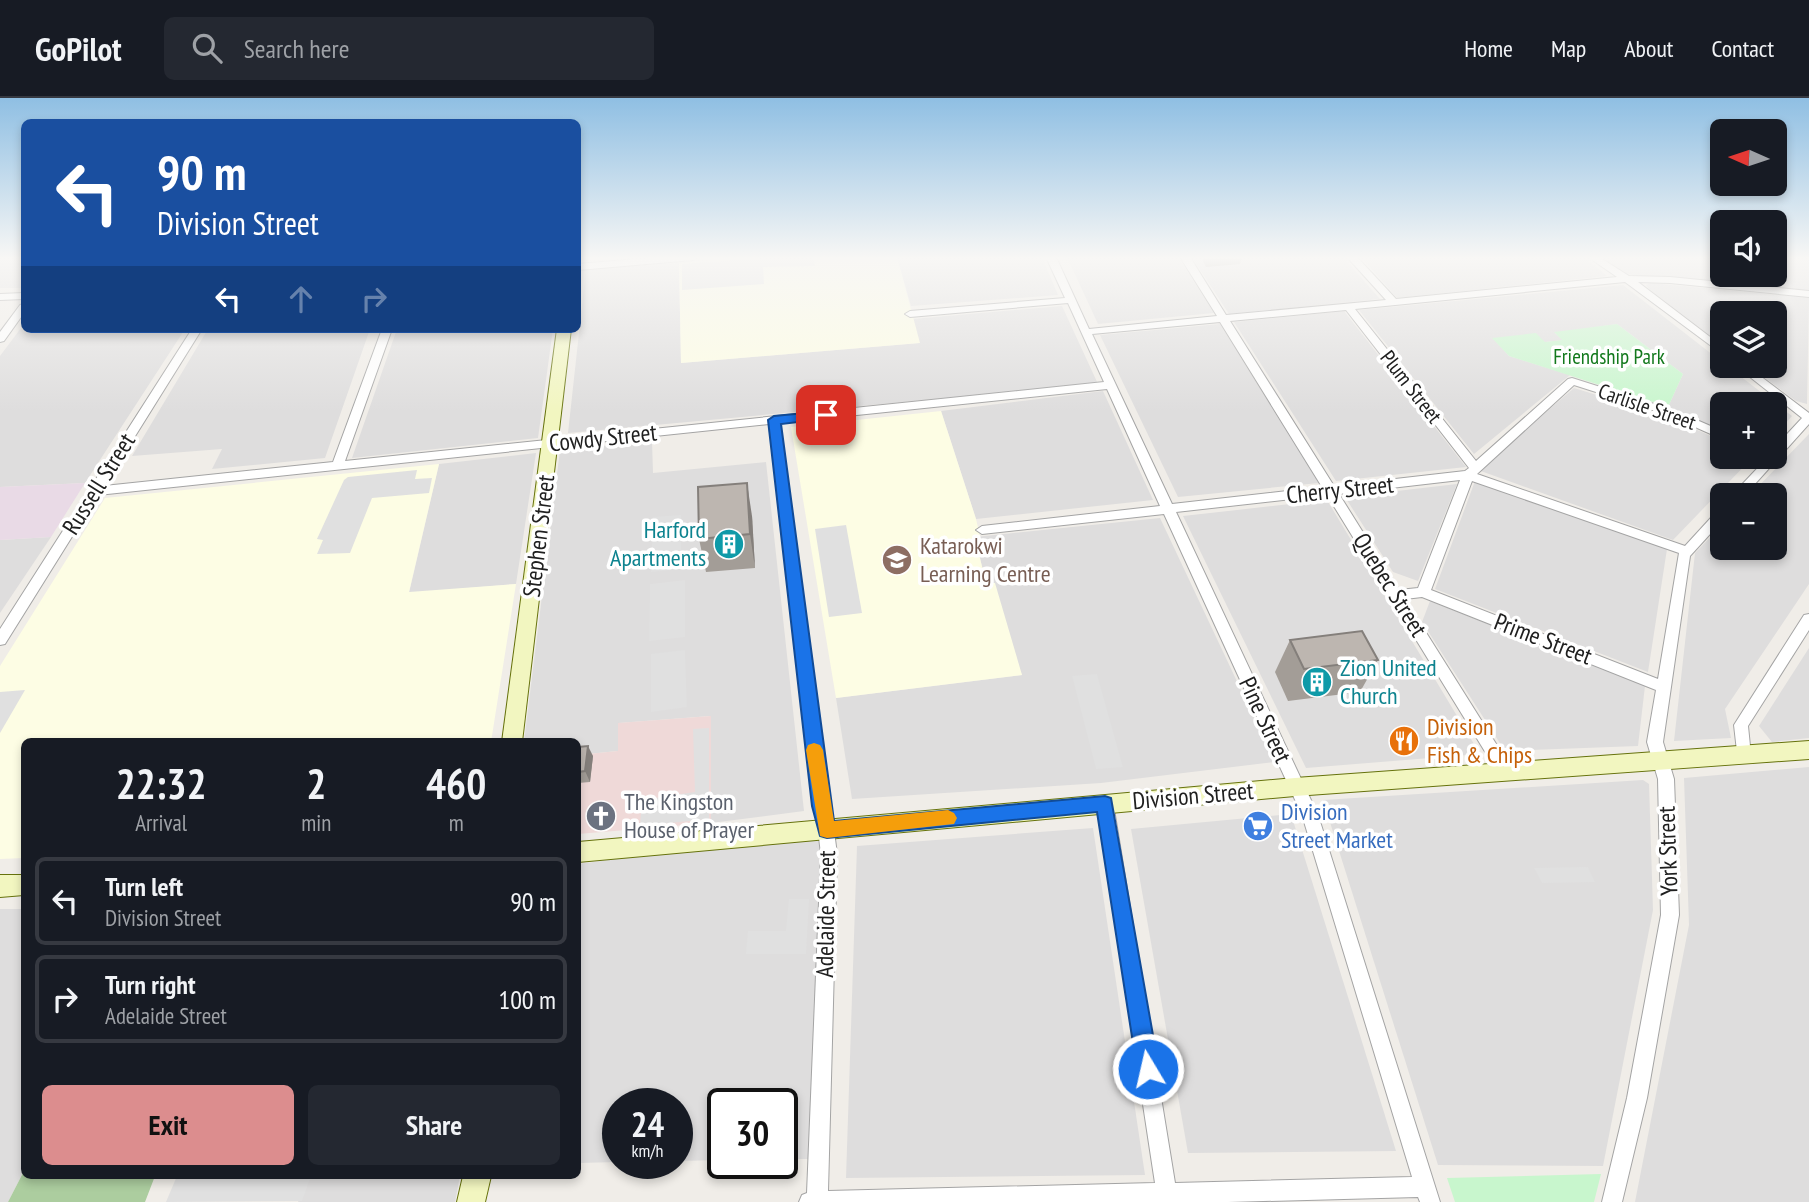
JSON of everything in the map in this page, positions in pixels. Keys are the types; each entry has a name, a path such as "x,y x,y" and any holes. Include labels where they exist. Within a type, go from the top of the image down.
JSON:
{"main road":[{"name":"Stephen Street","path":"513,738 564,333"},
{"name":"Division Street","path":"581,852 1295,787 1809,750"},
{"path":"0,886 21,885"},
{"path":"471,1202 476,1179"}],"street":[{"path":"910,314 969,309"},
{"name":"Pine Street","path":"1075,309 1310,815 1428,1195"},
{"name":"Quebec Street","path":"1217,309 1398,595 1504,771"},
{"path":"1086,332 1322,309"},
{"name":"Plum Street","path":"1350,309 1471,472"},
{"path":"1665,309 1710,342"},
{"path":"0,339 21,311"},
{"name":"Russell Street","path":"0,640 194,333"},
{"path":"338,465 386,333"},
{"path":"1757,378 1809,418 1787,442"},
{"name":"Carlisle Street","path":"1471,472 1572,381 1672,412 1710,429"},
{"name":"Cowdy Street","path":"95,491 1110,385"},
{"name":"Adelaide Street","path":"774,420 829,854 817,1202"},
{"path":"1749,483 1762,469"},
{"path":"1398,595 1423,592 1471,472"},
{"name":"Cherry Street","path":"982,530 1332,491 1471,472 1686,551"},
{"path":"1686,551 1710,526"},
{"name":"York Street","path":"1612,1202 1637,1098 1670,915 1666,779 1655,742 1686,551"},
{"name":"Prime Street","path":"1423,592 1664,687"},
{"path":"1743,756 1741,725 1809,619"},
{"path":"1105,803 1168,1197"},
{"path":"809,1202 1428,1195"}],"shaded area":[{"path":"582,309 680,309 681,363 919,343 913,319 1063,309 1098,384 568,433"},
{"path":"680,309 911,309 920,343 681,363"},
{"path":"1091,309 1211,309 1214,313 1098,324"},
{"path":"1225,309 1284,309 1229,314"},
{"path":"1653,309 1710,353 1710,378 1743,378 1761,392 1710,392 1710,426 1668,407 1683,374 1617,324 1555,333 1563,340 1545,342 1493,338 1509,356 1570,375 1474,454 1359,310"},
{"path":"1674,309 1710,309 1710,336"},
{"path":"1787,309 1809,309 1807,404 1796,401 1765,378 1787,378"},
{"path":"1344,311 1466,467 1336,481 1234,322"},
{"path":"1220,324 1319,483 1178,497 1100,335"},
{"path":"21,328 21,333 182,333 85,483 0,487 0,356"},
{"path":"206,333 369,333 325,458 212,469 222,449 132,456"},
{"path":"396,333 552,333 538,438 352,458"},
{"path":"1574,388 1668,417 1710,436 1710,469 1741,469 1728,483 1710,483 1710,502 1673,540 1478,470"},
{"path":"1103,391 1153,500 976,519 941,411"},
{"name":"Katarokwi Learning Centre","path":"941,411 976,519 980,536 975,538 986,583 995,583 1022,675 836,698 791,427"},
{"path":"1809,434 1809,584 1725,709 1731,738 1674,741 1695,553 1710,537 1710,560 1787,560 1787,483 1762,483 1775,469 1787,469 1787,457"},
{"path":"652,441 653,473 766,462 804,811 711,823 710,716 619,723 618,751 581,755 581,738 524,738 560,450"},
{"path":"536,453 516,584 409,593 439,464"},
{"path":"439,464 409,592 516,584 492,738 21,738 21,858 0,859 0,666 105,498"},
{"path":"417,470 415,479 432,478 429,493 372,498 350,553 317,554 323,540 317,539 344,480 348,477"},
{"path":"1475,481 1667,549 1648,672 1435,589"},
{"path":"85,483 51,537 0,540 0,487"},
{"path":"1457,484 1418,581 1393,572 1345,497"},
{"path":"1327,500 1480,754 1306,768 1183,516"},
{"path":"681,515 681,569 651,572 653,517"},
{"path":"1160,518 1275,762 1101,783 852,799 836,698 1022,675 986,583 975,537"},
{"path":"846,525 862,613 829,617 815,529"},
{"path":"51,537 0,613 0,540"},
{"path":"685,580 685,637 649,641 650,584"},
{"path":"1430,601 1645,686 1638,746 1505,751 1422,622"},
{"path":"1809,648 1809,738 1772,742 1759,726"},
{"path":"685,650 687,707 651,712 651,654"},
{"path":"1097,674 1123,767 1096,769 1072,676"},
{"path":"25,690 0,733 0,692"},
{"path":"711,716 711,823 581,834 581,755 618,751 618,723"},
{"path":"709,728 709,819 640,826 642,800 695,792 693,729"},
{"path":"1809,767 1809,1202 1635,1202 1689,925 1684,778"},
{"path":"1643,780 1649,784 1653,910 1603,1166 1438,1165 1323,800"},
{"path":"1291,814 1396,1151 1188,1153 1131,829"},
{"path":"1093,828 1145,1175 846,1178 857,846"},
{"path":"811,834 826,849 810,1159 798,1159 798,1088 707,1088 707,1160 693,1161 693,1088 602,1088 602,1162 581,1163 581,864"},
{"path":"1588,867 1595,882 1542,883 1534,868"},
{"path":"789,899 809,899 806,954 746,954 748,931 786,931"},
{"path":"0,909 21,909 21,1177 8,1202 0,1202"},
{"path":"176,1179 310,1179 302,1201 166,1202"},
{"path":"306,1179 459,1179 455,1202 298,1202"}],"green space":[{"name":"Friendship Park","path":"1617,324 1683,374 1668,407 1509,356 1492,338 1536,333 1545,342 1562,340 1554,332"},
{"path":"1601,1174 1594,1202 1455,1202 1447,1178"},
{"path":"21,1177 21,1179 154,1179 145,1202 8,1202"}],"building":[{"path":"747,483 750,534 699,539 698,487"},
{"path":"1362,631 1378,660 1304,669 1290,640"},
{"path":"588,746 585,771 581,772 581,747"}],"slow traffic":[{"path":"814,750 827,830 948,818"}],"place":[{"name":"Harford Apartments","path":"729,544"},
{"name":"Katarokwi Learning Centre","path":"897,560"},
{"name":"Zion United Church","path":"1317,682"},
{"name":"Division Fish & Chips","path":"1404,741"},
{"name":"The Kingston House of Prayer","path":"601,816"},
{"name":"Division Street Market","path":"1258,826"}],"route":[{"path":"826,415 774,420 821,806 827,830 1105,803 1148,1069"}]}
